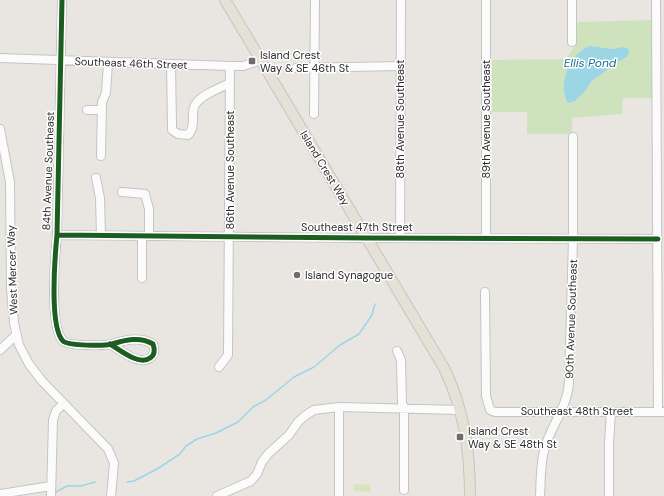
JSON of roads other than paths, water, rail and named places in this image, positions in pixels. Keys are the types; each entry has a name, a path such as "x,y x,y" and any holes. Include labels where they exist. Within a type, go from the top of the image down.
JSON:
{"main road":[{"name":"Island Crest Way","path":"225,0 436,353 450,382 460,410 468,451 470,496"}],"street":[{"name":"84th Avenue Southeast","path":"62,0 57,235 53,283 57,330 62,341 69,344 110,344"},
{"path":"314,114 315,0"},
{"name":"88th Avenue Southeast","path":"400,238 401,0"},
{"name":"89th Avenue Southeast","path":"486,0 486,238"},
{"path":"572,0 572,42"},
{"path":"656,0 661,66 658,239 661,412"},
{"name":"Southeast 46th Street","path":"0,58 230,66 247,65 261,60"},
{"path":"101,156 102,102 106,93 108,62"},
{"path":"171,65 172,130 178,134 188,135 191,132 193,128 194,108 197,101 230,83"},
{"name":"86th Avenue Southeast","path":"219,367 228,355 230,66"},
{"path":"296,68 400,66"},
{"path":"87,110 102,110"},
{"name":"West Mercer Way","path":"0,129 10,182 11,289 16,335 19,345 29,364 42,381 111,453 114,463 111,496"},
{"path":"94,134 102,130"},
{"name":"90th Avenue Southeast","path":"540,496 542,455 548,437 561,412 568,392 569,383 573,239 573,137"},
{"path":"96,178 100,198 101,235"},
{"path":"122,192 145,194 149,208 142,278"},
{"name":"Southeast 47th Street","path":"57,235 658,239"},
{"name":"Southeast 48th Street","path":"485,292 486,396 490,410 495,412 661,412"},
{"path":"0,350 16,335"},
{"path":"121,340 147,340 153,344 155,350 153,356 148,360 141,361 110,344 121,340"},
{"path":"397,351 401,360 402,403 404,408 404,490"},
{"path":"52,496 51,486 54,420 56,411 63,404"},
{"path":"217,496 251,481 257,474 262,462 268,454 289,435 298,422 314,410 339,407 460,410"},
{"path":"338,496 339,407"},
{"path":"608,496 611,411"},
{"path":"0,494 51,486"}],"water":[{"name":"Ellis Pond","path":"590,46 614,49 621,47 629,49 628,56 592,81 575,101 568,103 565,96 564,87 567,70 577,55"}],"waterway":[{"path":"127,482 134,481 157,469 180,454 186,446 197,439 216,433 238,422 253,407 266,400 294,377 314,367 340,345 359,334 372,315 375,304"},
{"path":"56,492 67,486 81,486 95,482"}],"place":[{"name":"Island Crest Way & SE 46th St","path":"252,61"},
{"name":"Island Synagogue","path":"297,275"},
{"name":"Island Crest Way & SE 48th St","path":"460,437"}]}
